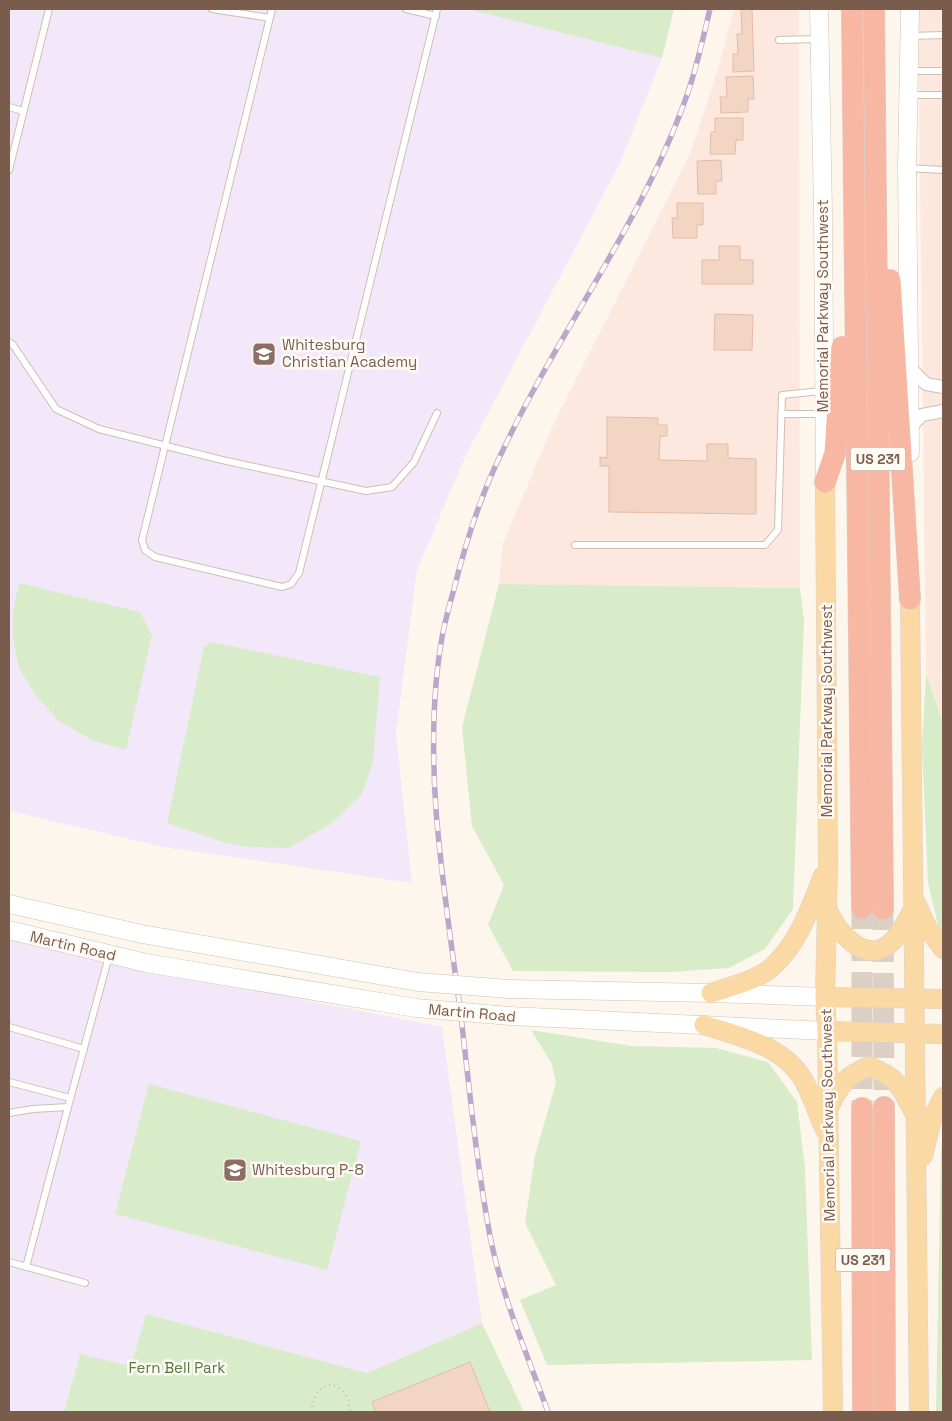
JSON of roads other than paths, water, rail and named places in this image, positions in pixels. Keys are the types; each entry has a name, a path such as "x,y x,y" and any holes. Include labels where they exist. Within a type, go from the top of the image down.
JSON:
{"highway":[{"name":"Memorial Parkway Southwest","path":"852,9 854,206 872,908 876,202 874,9"},
{"path":"876,202 887,242 910,599"},
{"path":"825,482 836,453 844,314 843,242 854,206"},
{"name":"US 231","path":"884,1107 885,1412"},
{"name":"US 231","path":"862,1108 863,1412"}],"main road":[{"name":"Memorial Parkway Southwest","path":"819,9 823,222 828,863 825,997 833,1412"},
{"path":"910,9 907,168 919,1412"},
{"path":"711,993 740,984 771,968 795,939 808,913 828,863"},
{"path":"827,907 832,920 843,935 855,945 869,951 879,950 889,944 900,933 913,903"},
{"path":"913,903 943,949"},
{"name":"Martin Road","path":"9,904 142,934 418,982 509,989 943,1000"},
{"name":"Martin Road","path":"9,930 146,963 416,1008 510,1016 827,1031 943,1034"},
{"path":"704,1025 754,1041 788,1060 805,1083 828,1137"},
{"path":"828,1110 840,1086 852,1073 869,1066 887,1074 897,1082 916,1116"},
{"path":"916,1179 932,1119 943,1097"}],"street":[{"path":"909,366 926,384 943,386"},
{"path":"910,428 922,415 943,411"}],"lane":[{"path":"9,170 49,9"},
{"path":"212,9 270,18"},
{"path":"272,9 142,540 145,550 156,557 282,587 291,584 299,573 436,12 406,9"},
{"path":"910,36 943,34"},
{"path":"779,40 820,39"},
{"path":"910,71 943,71"},
{"path":"909,95 943,95"},
{"path":"9,107 23,111"},
{"path":"907,168 943,170"},
{"path":"9,342 14,345 56,409 99,429 222,460 366,490 392,487 414,462 437,413"},
{"path":"576,545 766,545 778,530 782,394 824,391"},
{"path":"782,414 824,414"},
{"path":"26,1267 109,955"},
{"path":"9,1027 84,1049"},
{"path":"9,1082 70,1098"},
{"path":"9,1113 33,1109 68,1107"},
{"path":"9,1262 85,1283"}],"tunnel":[{"path":"862,908 862,1108"},
{"path":"883,909 884,1107"}],"railway":[{"path":"548,1412 501,1281 490,1236 481,1179 438,835 434,743 439,654 464,553 488,484 525,405 648,187 687,95 710,9"}],"place":[{"name":"Whitesburg Christian Academy","path":"264,354"},
{"name":"Whitesburg P-8","path":"235,1170"}],"park label":[{"name":"Fern Bell Park","path":"177,1368"}]}
